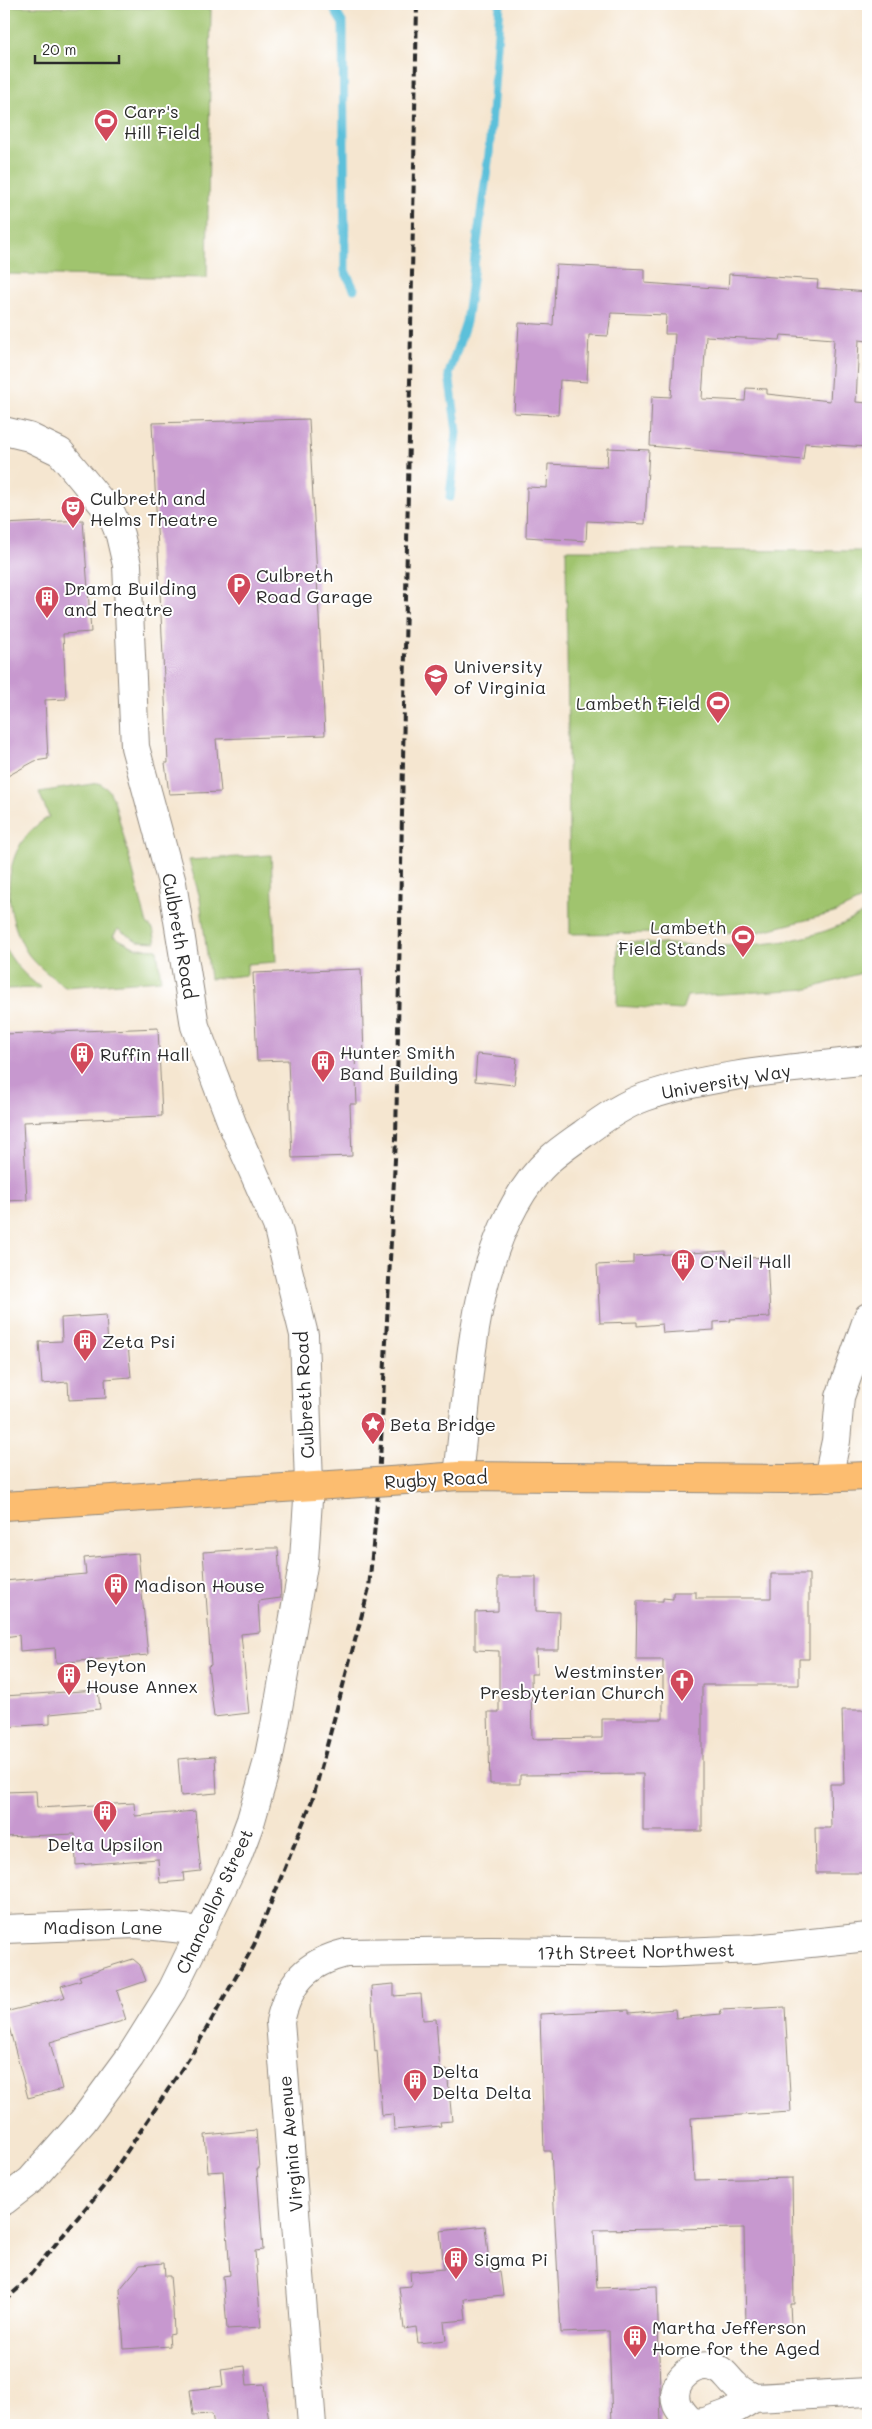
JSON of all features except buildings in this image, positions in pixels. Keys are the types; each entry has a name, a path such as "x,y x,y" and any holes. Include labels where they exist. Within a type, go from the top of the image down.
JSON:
{"main road":[{"name":"Rugby Road","path":"4,1506 458,1476 828,1478 868,1476"}],"street":[{"name":"Culbreth Road","path":"4,431 29,437 60,452 112,515 120,535 127,565 135,747 172,883 195,1026 233,1126 277,1224 302,1326 304,1335 308,1485"},
{"name":"University Way","path":"458,1476 477,1322 486,1277 503,1229 528,1183 550,1158 593,1126 643,1098 688,1084 868,1060"},
{"path":"828,1478 836,1441 840,1397 868,1316"},
{"name":"Chancellor Street","path":"4,2202 31,2180 83,2121 130,2057 172,1990 238,1855 251,1820 268,1761 304,1560 308,1485"},
{"name":"Madison Lane","path":"4,1929 137,1924 202,1931"},
{"name":"17th Street Northwest","path":"403,1953 658,1953 754,1949 868,1937"},
{"name":"Virginia Avenue","path":"312,2425 280,2022 285,2000 296,1981 309,1968 329,1958 346,1954 403,1953"},
{"path":"754,2398 868,2392"}],"green space":[{"name":"Carr's Hill Field","path":"4,6 211,9 207,278 4,274"},
{"name":"Lambeth Field","path":"566,550 868,551 868,897 834,913 758,932 570,934"},
{"path":"99,783 108,789 114,800 147,924 153,929 156,942 137,941 118,929 113,936 136,948 157,949 161,980 65,987 45,972 32,959 19,936 9,898 13,860 21,843 33,829 49,817 39,792"},
{"path":"271,855 276,962 247,964 247,975 210,979 200,898 189,860"},
{"name":"Lambeth Field Stands","path":"868,910 868,971 809,989 687,996 682,1010 617,1006 618,941 714,946 779,942 810,936 840,925"},
{"path":"4,946 20,969 41,988 4,989"}],"waterway":[{"path":"331,4 343,24 345,271 354,289"},
{"path":"450,497 457,432 449,374 466,322 470,295 489,154 500,4"}],"railway":[{"path":"4,2301 20,2287 104,2186 195,2049 254,1945 313,1798 369,1588 379,1482 396,1139 417,4"}],"place":[{"name":"Carr's Hill Field","path":"106,142"},
{"name":"Culbreth and Helms Theatre","path":"73,529"},
{"name":"Culbreth Road Garage","path":"239,606"},
{"name":"Drama Building and Theatre","path":"47,619"},
{"name":"University of Virginia","path":"436,697"},
{"name":"Lambeth Field","path":"718,724"},
{"name":"Lambeth Field Stands","path":"743,958"},
{"name":"Ruffin Hall","path":"82,1075"},
{"name":"Hunter Smith Band Building","path":"323,1083"},
{"name":"O'Neil Hall","path":"683,1282"},
{"name":"Zeta Psi","path":"85,1362"},
{"name":"Beta Bridge","path":"373,1445"},
{"name":"Madison House","path":"116,1606"},
{"name":"Peyton House Annex","path":"69,1696"},
{"name":"Westminster Presbyterian Church","path":"682,1702"},
{"name":"Delta Upsilon","path":"105,1833"},
{"name":"Delta Delta Delta","path":"415,2102"},
{"name":"Sigma Pi","path":"456,2280"},
{"name":"Martha Jefferson Home for the Aged","path":"635,2358"}]}
